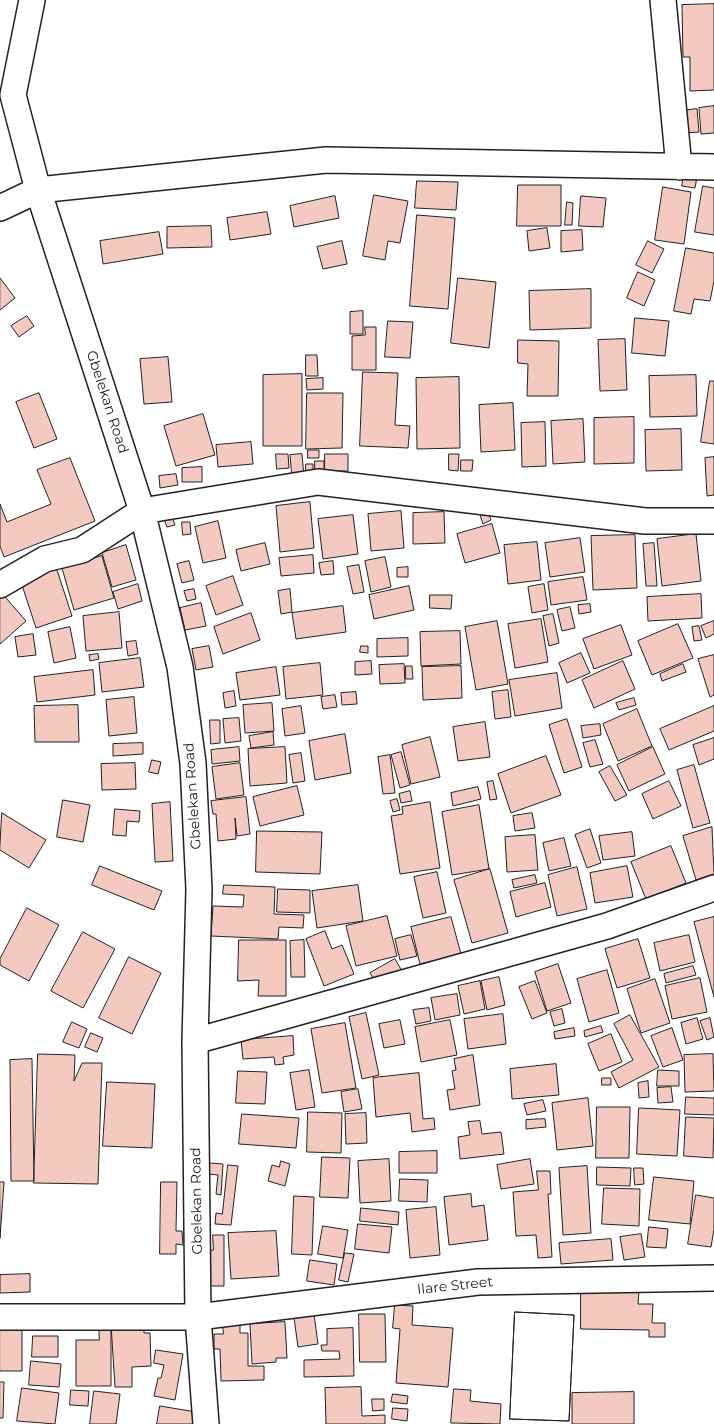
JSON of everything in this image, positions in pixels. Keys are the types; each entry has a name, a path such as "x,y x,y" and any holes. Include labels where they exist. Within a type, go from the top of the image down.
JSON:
{"street":[{"path":"32,0 13,95 38,190"},
{"path":"663,0 678,168"},
{"path":"0,112 38,190"},
{"path":"0,208 38,190 326,160 678,168 714,167"},
{"name":"Gbelekan Road","path":"38,190 142,512 180,668 193,763 199,889 194,1041 198,1317 206,1424"},
{"path":"0,584 45,559 82,550 142,512 318,482 645,521 714,522"},
{"path":"194,1041 607,926 714,888"},
{"name":"Ilare Street","path":"0,1317 198,1317 478,1282 714,1278"}],"building":[{"path":"714,4 714,90 690,91 690,57 683,57 682,5"},
{"path":"714,106 714,133 701,134 699,108"},
{"path":"697,109 699,132 684,133 682,111"},
{"path":"685,168 698,171 695,188 682,186"},
{"path":"417,181 458,182 456,210 415,208"},
{"path":"518,185 561,185 561,226 517,226"},
{"path":"703,186 714,188 714,235 695,232"},
{"path":"663,187 691,192 684,244 655,240"},
{"path":"374,195 408,201 400,243 388,241 385,260 363,256"},
{"path":"335,196 339,218 294,227 290,206"},
{"path":"581,196 606,198 603,227 579,226"},
{"path":"567,202 573,203 572,225 565,225"},
{"path":"267,212 271,234 230,240 227,218"},
{"path":"417,215 455,218 448,309 410,306"},
{"path":"211,226 212,247 167,248 167,227"},
{"path":"547,228 550,248 529,251 527,231"},
{"path":"582,230 583,250 561,252 561,231"},
{"path":"159,232 163,254 103,264 100,241"},
{"path":"342,241 347,264 323,269 317,247"},
{"path":"648,241 664,249 652,273 636,265"},
{"path":"686,248 714,253 714,281 710,301 694,299 691,314 674,311"},
{"path":"638,272 655,280 644,306 627,298"},
{"path":"0,278 15,298 0,310"},
{"path":"458,278 496,282 489,348 451,343"},
{"path":"591,289 591,328 530,330 529,291"},
{"path":"363,311 363,334 350,334 350,312"},
{"path":"27,316 34,326 19,337 11,326"},
{"path":"635,318 669,321 665,356 632,353"},
{"path":"388,321 413,322 410,358 385,357"},
{"path":"365,327 376,327 376,370 352,370 352,336 365,335"},
{"path":"625,339 627,390 600,391 598,340"},
{"path":"518,340 559,341 558,396 527,396 528,364 518,363"},
{"path":"306,355 317,355 318,376 306,376"},
{"path":"168,357 172,402 144,404 140,359"},
{"path":"363,372 398,373 395,425 410,426 408,448 360,446"},
{"path":"302,374 302,446 263,446 263,375"},
{"path":"696,375 697,416 650,417 649,376"},
{"path":"459,377 460,448 417,449 416,378"},
{"path":"323,378 323,389 307,390 306,379"},
{"path":"710,381 714,381 714,444 701,442"},
{"path":"39,393 57,439 34,448 16,402"},
{"path":"307,393 343,393 342,448 306,449"},
{"path":"513,403 515,450 481,452 479,405"},
{"path":"203,414 215,455 176,466 164,426"},
{"path":"634,417 634,463 594,464 594,418"},
{"path":"583,419 585,462 553,464 551,421"},
{"path":"545,422 546,466 522,467 521,423"},
{"path":"681,429 682,470 646,471 645,430"},
{"path":"251,442 253,464 218,467 216,445"},
{"path":"308,450 319,450 319,458 308,458"},
{"path":"276,454 288,454 289,468 277,469"},
{"path":"302,454 304,477 292,478 290,455"},
{"path":"325,454 348,454 348,471 325,471"},
{"path":"449,454 459,454 458,471 449,470"},
{"path":"714,457 714,495 707,496 705,458"},
{"path":"70,458 95,521 4,557 0,546 0,504 7,522 51,504 37,470"},
{"path":"461,460 473,460 472,471 461,471"},
{"path":"315,461 324,461 324,470 315,470"},
{"path":"306,464 313,464 313,472 306,473"},
{"path":"202,467 202,482 182,482 182,468"},
{"path":"176,474 178,485 160,488 159,476"},
{"path":"310,502 314,548 280,552 276,506"},
{"path":"487,509 491,520 483,524 479,512"},
{"path":"170,511 175,525 167,527 162,514"},
{"path":"401,511 404,548 371,551 368,514"},
{"path":"444,512 445,543 413,544 413,513"},
{"path":"353,515 358,554 323,559 318,519"},
{"path":"218,521 226,558 203,563 195,527"},
{"path":"182,522 190,522 191,534 183,535"},
{"path":"492,524 500,553 465,563 457,534"},
{"path":"696,534 701,581 662,586 657,539"},
{"path":"635,535 637,588 593,590 591,536"},
{"path":"580,538 585,572 550,577 545,543"},
{"path":"537,542 541,580 508,584 504,545"},
{"path":"265,543 270,564 241,571 236,550"},
{"path":"654,543 657,586 646,586 643,544"},
{"path":"126,545 136,580 112,587 102,553"},
{"path":"313,555 314,573 281,576 279,558"},
{"path":"102,556 114,598 74,610 62,568"},
{"path":"385,557 391,587 371,592 365,561"},
{"path":"189,561 194,580 182,583 177,564"},
{"path":"333,561 334,574 321,575 319,563"},
{"path":"359,565 364,592 353,594 347,567"},
{"path":"56,567 72,616 36,628 20,579"},
{"path":"408,567 408,577 397,577 397,568"},
{"path":"233,576 243,605 216,615 206,586"},
{"path":"583,577 587,600 551,605 548,582"},
{"path":"138,584 142,601 118,609 113,592"},
{"path":"544,584 548,610 532,613 528,587"},
{"path":"409,586 414,610 374,619 369,595"},
{"path":"194,589 196,599 187,601 184,591"},
{"path":"290,589 292,612 281,614 278,591"},
{"path":"0,591 26,621 0,644"},
{"path":"701,594 702,618 648,621 647,597"},
{"path":"430,595 452,595 451,609 430,608"},
{"path":"201,603 206,626 185,630 180,608"},
{"path":"590,604 591,612 579,614 578,605"},
{"path":"343,606 346,632 296,639 292,613"},
{"path":"570,607 575,628 562,631 557,610"},
{"path":"119,612 122,648 86,651 83,616"},
{"path":"251,613 260,640 223,654 214,627"},
{"path":"553,614 559,643 549,646 543,616"},
{"path":"541,619 548,662 515,668 508,624"},
{"path":"497,621 508,684 476,690 465,627"},
{"path":"714,621 714,634 706,638 701,626"},
{"path":"678,624 693,658 652,675 638,641"},
{"path":"621,625 632,655 594,669 583,639"},
{"path":"699,626 702,640 694,641 692,627"},
{"path":"70,627 76,658 54,663 48,632"},
{"path":"460,631 461,664 421,666 420,632"},
{"path":"33,634 36,655 18,657 15,637"},
{"path":"408,638 408,656 377,657 377,639"},
{"path":"136,641 138,654 128,656 126,642"},
{"path":"209,646 213,667 196,670 192,649"},
{"path":"361,646 368,646 368,653 360,652"},
{"path":"581,653 590,673 567,683 559,663"},
{"path":"98,654 99,659 90,661 89,655"},
{"path":"714,655 714,695 710,697 698,659"},
{"path":"140,658 144,687 102,692 99,663"},
{"path":"371,661 372,674 355,675 355,662"},
{"path":"623,661 635,689 594,708 582,680"},
{"path":"320,663 323,695 286,699 283,667"},
{"path":"404,664 405,683 380,684 379,665"},
{"path":"683,664 686,672 662,681 660,674"},
{"path":"406,666 412,666 413,679 406,679"},
{"path":"461,666 462,698 423,700 422,667"},
{"path":"276,667 280,695 240,700 236,673"},
{"path":"93,670 95,695 37,702 34,677"},
{"path":"557,673 562,708 515,716 509,680"},
{"path":"508,690 511,717 495,719 492,692"},
{"path":"234,691 236,706 225,708 223,693"},
{"path":"356,692 357,704 342,705 341,693"},
{"path":"335,695 337,707 323,709 321,697"},
{"path":"134,697 137,733 109,736 106,700"},
{"path":"634,698 636,705 619,710 616,703"},
{"path":"272,703 274,731 245,733 243,705"},
{"path":"78,705 79,742 35,742 34,706"},
{"path":"301,706 305,733 285,736 282,709"},
{"path":"714,706 714,731 669,750 660,729"},
{"path":"637,709 652,746 618,761 603,724"},
{"path":"239,718 241,741 225,743 223,719"},
{"path":"567,719 582,767 564,773 549,725"},
{"path":"210,720 220,720 220,743 211,744"},
{"path":"485,722 490,757 458,761 453,727"},
{"path":"600,724 601,735 583,738 581,726"},
{"path":"273,732 274,745 251,748 249,736"},
{"path":"345,734 351,773 315,780 309,741"},
{"path":"430,737 440,777 411,784 402,745"},
{"path":"714,738 714,759 699,765 693,745"},
{"path":"595,740 603,764 590,767 583,743"},
{"path":"143,743 143,754 113,756 113,744"},
{"path":"239,747 240,761 212,764 211,750"},
{"path":"285,747 287,783 250,786 248,749"},
{"path":"653,747 665,774 629,791 617,765"},
{"path":"401,752 410,785 400,788 391,755"},
{"path":"301,753 305,781 293,783 289,755"},
{"path":"390,755 395,793 383,794 378,757"},
{"path":"546,756 561,795 511,813 498,774"},
{"path":"152,760 161,762 158,774 149,772"},
{"path":"135,763 136,789 102,790 101,764"},
{"path":"240,763 244,795 216,799 212,767"},
{"path":"694,765 710,823 693,828 677,770"},
{"path":"610,766 627,795 615,801 599,772"},
{"path":"493,781 497,799 490,800 487,782"},
{"path":"669,781 681,806 653,819 642,794"},
{"path":"297,786 304,815 260,826 253,797"},
{"path":"478,787 481,799 453,806 451,793"},
{"path":"410,791 412,801 401,803 399,794"},
{"path":"246,797 250,834 237,836 235,818 236,839 218,841 216,814 213,814 211,801"},
{"path":"397,799 400,810 393,812 390,801"},
{"path":"63,800 90,805 83,842 57,837"},
{"path":"170,802 173,861 155,862 152,804"},
{"path":"430,802 440,868 400,874 391,816 403,814 402,807"},
{"path":"479,805 489,869 452,875 442,812"},
{"path":"115,809 140,811 139,822 127,821 126,836 113,835"},
{"path":"2,813 46,840 29,868 0,850"},
{"path":"532,813 535,828 515,831 513,816"},
{"path":"712,827 714,874 696,880 683,836"},
{"path":"590,829 601,863 587,868 575,835"},
{"path":"257,831 322,832 320,874 256,872"},
{"path":"632,832 635,856 603,860 599,836"},
{"path":"535,835 538,870 507,872 505,837"},
{"path":"564,838 571,866 549,871 543,843"},
{"path":"671,846 686,883 646,899 631,862"},
{"path":"100,866 162,891 154,910 92,885"},
{"path":"627,866 633,897 595,903 590,873"},
{"path":"577,867 587,909 557,916 548,875"},
{"path":"490,869 508,933 472,943 454,880"},
{"path":"437,872 446,913 423,918 414,877"},
{"path":"535,875 537,883 514,888 512,880"},
{"path":"545,883 551,907 516,917 510,892"},
{"path":"224,885 275,887 274,914 304,915 303,928 279,927 278,939 211,936 213,906 243,907 244,895 223,894"},
{"path":"358,885 363,921 317,928 312,891"},
{"path":"278,889 310,890 310,913 277,912"},
{"path":"27,908 59,925 29,981 0,965 0,959"},
{"path":"387,916 397,956 356,966 346,926"},
{"path":"451,917 461,954 420,964 411,927"},
{"path":"714,917 714,997 694,922"},
{"path":"325,931 332,949 342,945 354,974 324,986 306,939"},
{"path":"83,932 115,949 83,1008 51,991"},
{"path":"411,935 417,956 400,960 395,939"},
{"path":"689,935 695,962 660,971 654,943"},
{"path":"638,939 650,978 617,988 605,949"},
{"path":"239,940 286,940 286,996 258,996 259,980 238,981"},
{"path":"304,940 305,977 291,977 290,941"},
{"path":"129,957 161,973 132,1034 99,1018"},
{"path":"395,959 402,971 378,985 370,973"},
{"path":"558,964 571,1003 547,1011 535,972"},
{"path":"693,966 696,975 666,983 664,974"},
{"path":"607,970 619,1013 589,1022 577,979"},
{"path":"499,977 505,1005 487,1010 481,981"},
{"path":"700,978 707,1012 672,1019 665,986"},
{"path":"655,979 670,1023 641,1033 627,989"},
{"path":"480,981 485,1009 464,1014 458,986"},
{"path":"535,981 547,1013 532,1019 519,987"},
{"path":"457,994 460,1015 435,1020 431,998"},
{"path":"429,1008 431,1021 416,1024 413,1010"},
{"path":"562,1009 565,1023 554,1026 550,1012"},
{"path":"366,1013 379,1075 362,1079 349,1017"},
{"path":"503,1014 506,1044 468,1049 464,1019"},
{"path":"630,1015 659,1067 619,1088 611,1072 633,1060 614,1024"},
{"path":"697,1018 703,1039 686,1044 681,1023"},
{"path":"710,1018 714,1037 707,1040 700,1021"},
{"path":"400,1020 405,1044 384,1048 379,1024"},
{"path":"450,1020 457,1055 421,1062 415,1027"},
{"path":"72,1022 87,1029 79,1048 63,1042"},
{"path":"345,1023 356,1088 322,1093 311,1029"},
{"path":"601,1026 603,1032 585,1037 584,1031"},
{"path":"574,1028 575,1036 555,1039 554,1032"},
{"path":"672,1028 683,1060 663,1067 651,1036"},
{"path":"91,1033 103,1038 97,1052 85,1047"},
{"path":"611,1034 622,1062 599,1071 588,1044"},
{"path":"293,1036 294,1055 283,1057 284,1064 275,1065 274,1057 243,1059 241,1040"},
{"path":"38,1054 75,1055 74,1081 82,1063 102,1063 98,1184 34,1183"},
{"path":"713,1054 714,1091 685,1092 684,1055"},
{"path":"473,1055 480,1105 450,1110 447,1090 455,1089 452,1071 456,1070 454,1059"},
{"path":"32,1059 34,1181 11,1181 10,1060"},
{"path":"556,1064 559,1095 512,1099 510,1069"},
{"path":"309,1070 315,1107 296,1110 290,1073"},
{"path":"658,1070 679,1071 679,1086 657,1086"},
{"path":"238,1071 267,1072 265,1104 236,1103"},
{"path":"419,1073 423,1119 434,1118 435,1129 412,1132 410,1113 376,1117 373,1078"},
{"path":"602,1078 611,1078 611,1085 602,1085"},
{"path":"648,1081 649,1097 639,1098 638,1083"},
{"path":"107,1082 155,1084 152,1148 103,1146"},
{"path":"671,1087 673,1102 658,1103 657,1088"},
{"path":"358,1089 362,1109 344,1112 341,1092"},
{"path":"686,1097 714,1098 714,1115 685,1114"},
{"path":"588,1098 593,1146 557,1150 552,1103"},
{"path":"543,1100 546,1111 527,1115 524,1104"},
{"path":"597,1107 630,1107 629,1158 596,1158"},
{"path":"639,1108 680,1110 677,1156 637,1154"},
{"path":"308,1112 342,1113 341,1153 307,1152"},
{"path":"366,1113 367,1143 346,1144 345,1114"},
{"path":"242,1114 299,1118 296,1148 239,1144"},
{"path":"686,1117 714,1118 713,1158 684,1156"},
{"path":"545,1119 546,1127 526,1129 526,1120"},
{"path":"480,1121 482,1134 501,1132 504,1154 460,1159 458,1137 470,1135 468,1122"},
{"path":"437,1151 437,1173 399,1173 399,1152"},
{"path":"322,1157 350,1158 348,1198 320,1197"},
{"path":"389,1159 391,1201 360,1203 358,1161"},
{"path":"530,1159 534,1184 501,1189 497,1165"},
{"path":"281,1161 290,1164 285,1186 268,1181 272,1165 279,1167"},
{"path":"209,1163 223,1164 221,1195 216,1194 218,1175 208,1174"},
{"path":"228,1165 238,1166 231,1225 215,1224 216,1213 222,1214"},
{"path":"587,1166 591,1233 563,1235 559,1168"},
{"path":"597,1167 631,1168 630,1186 597,1185"},
{"path":"634,1168 643,1168 644,1184 635,1185"},
{"path":"537,1171 550,1171 551,1194 548,1194 552,1257 538,1258 536,1235 516,1236 513,1192 538,1190"},
{"path":"654,1177 694,1181 690,1224 649,1220"},
{"path":"400,1179 428,1180 427,1202 399,1201"},
{"path":"0,1182 4,1182 0,1238"},
{"path":"161,1182 177,1182 176,1231 182,1231 183,1245 176,1244 176,1254 160,1254"},
{"path":"604,1188 640,1189 639,1226 602,1224"},
{"path":"471,1194 472,1207 484,1205 488,1240 449,1245 444,1197"},
{"path":"696,1195 714,1198 714,1229 711,1247 688,1244"},
{"path":"294,1196 314,1197 312,1255 292,1254"},
{"path":"436,1207 440,1255 410,1258 406,1210"},
{"path":"361,1208 399,1212 398,1225 360,1221"},
{"path":"358,1224 392,1227 389,1253 355,1249"},
{"path":"323,1226 348,1230 343,1258 318,1254"},
{"path":"649,1227 668,1229 666,1248 647,1247"},
{"path":"276,1231 279,1276 231,1279 228,1233"},
{"path":"641,1234 645,1257 624,1260 620,1237"},
{"path":"213,1235 224,1235 224,1286 208,1286 205,1250 213,1250"},
{"path":"611,1239 613,1260 561,1264 559,1243"},
{"path":"345,1253 354,1254 348,1282 339,1280"},
{"path":"310,1260 337,1264 334,1285 307,1281"},
{"path":"30,1274 30,1292 0,1293 0,1275"},
{"path":"581,1290 639,1291 638,1304 653,1304 652,1323 665,1323 665,1337 649,1337 649,1330 581,1329"},
{"path":"395,1305 413,1306 412,1325 453,1328 448,1387 396,1383 400,1329 393,1328"},
{"path":"515,1312 574,1315 569,1421 510,1419"},
{"path":"515,1312 574,1315 569,1421 510,1419"},
{"path":"314,1314 318,1344 298,1347 294,1318"},
{"path":"359,1314 385,1314 386,1362 360,1362"},
{"path":"285,1322 287,1358 276,1358 276,1362 252,1364 250,1324"},
{"path":"144,1323 144,1333 150,1333 151,1366 132,1367 132,1387 115,1387 111,1324"},
{"path":"223,1324 240,1324 240,1333 248,1333 248,1366 264,1366 264,1380 221,1381 220,1349 214,1349 214,1334 223,1334"},
{"path":"99,1325 111,1325 111,1386 76,1386 76,1340 99,1340"},
{"path":"353,1328 354,1376 304,1377 304,1360 340,1359 339,1351 322,1351 321,1345 327,1345 327,1329"},
{"path":"0,1329 22,1329 22,1371 0,1371"},
{"path":"33,1336 58,1336 58,1357 32,1357"},
{"path":"156,1350 183,1354 175,1400 154,1396 158,1378 161,1378 164,1365 154,1363"},
{"path":"31,1361 61,1364 59,1387 29,1385"},
{"path":"0,1382 4,1382 3,1418 0,1418"},
{"path":"361,1387 362,1416 385,1415 385,1424 326,1424 325,1388"},
{"path":"22,1388 59,1393 55,1424 17,1421"},
{"path":"454,1389 471,1390 470,1401 501,1404 500,1424 451,1423"},
{"path":"71,1390 89,1391 88,1406 70,1405"},
{"path":"94,1391 120,1394 116,1424 90,1424"},
{"path":"634,1392 634,1424 572,1424 572,1393"},
{"path":"393,1394 408,1396 407,1404 391,1402"},
{"path":"372,1399 384,1399 384,1410 373,1411"},
{"path":"160,1406 196,1412 194,1424 157,1424"},
{"path":"393,1408 408,1409 407,1421 392,1419"}]}
